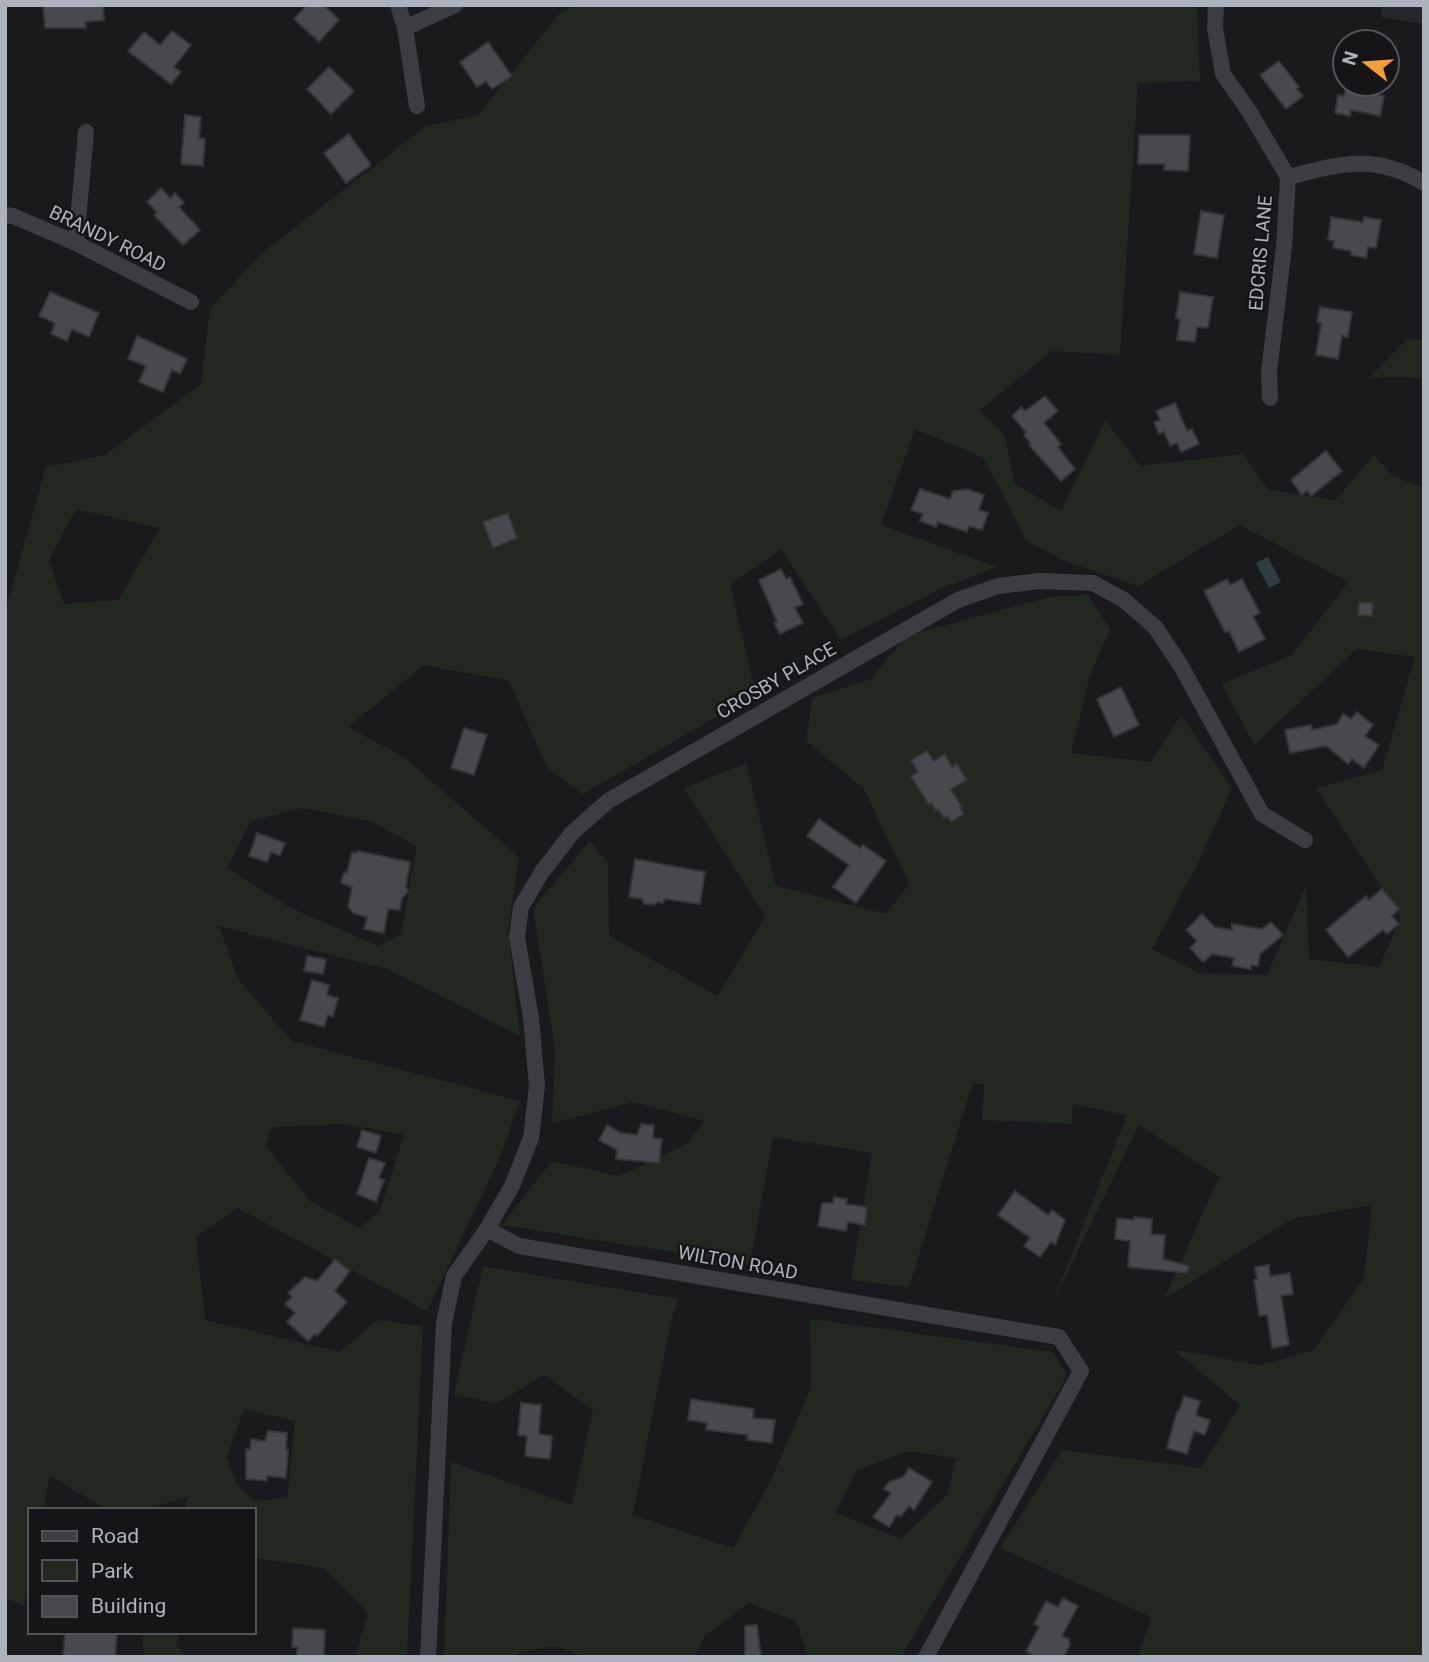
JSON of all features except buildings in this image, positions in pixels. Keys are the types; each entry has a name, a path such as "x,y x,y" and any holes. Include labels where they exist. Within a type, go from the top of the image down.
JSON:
{"street":[{"path":"398,5 405,28 417,106"},
{"path":"405,28 454,5"},
{"name":"EDCRIS LANE","path":"1216,5 1215,28 1223,74 1249,111 1288,177 1284,247 1269,372 1270,398"},
{"path":"76,243 86,132"},
{"path":"1288,177 1340,164 1373,163 1409,174 1424,183"},
{"name":"BRANDY ROAD","path":"5,215 76,243 191,302"},
{"name":"CROSBY PLACE","path":"487,1229 512,1186 531,1138 537,1086 531,1018 517,937 521,906 551,861 572,833 608,801 958,600 998,586 1040,582 1093,583 1124,600 1155,627 1181,666 1262,814 1305,840"},
{"path":"428,1657 444,1323 454,1276 487,1229"},
{"name":"WILTON ROAD","path":"487,1229 519,1246 1059,1337 1081,1371 926,1657"}],"shaded area":[{"path":"1382,5 1424,5 1424,24 1381,17"},
{"path":"1268,557 1281,582 1269,588 1256,563"}],"green space":[{"path":"576,5 1197,5 1200,81 1138,83 1120,355 1052,351 980,410 1005,436 1015,484 1061,511 1105,420 1140,466 1243,454 1268,490 1335,500 1374,455 1393,476 1424,488 1424,1657 1138,1657 1151,1617 1000,1548 1062,1450 1201,1468 1240,1405 1174,1350 1261,1365 1314,1350 1364,1278 1372,1205 1292,1219 1164,1299 1219,1177 1139,1125 1051,1306 1127,1115 1073,1104 1072,1124 982,1120 984,1085 973,1082 909,1287 851,1280 872,1153 773,1137 750,1264 501,1225 552,1161 619,1176 687,1144 704,1121 634,1102 552,1123 555,1049 533,908 590,841 608,863 609,936 718,996 765,916 684,788 746,763 776,886 886,914 909,884 864,789 806,741 812,698 871,679 906,636 1049,597 1088,595 1110,629 1090,675 1071,753 1151,762 1181,715 1232,788 1197,865 1152,949 1199,973 1267,975 1306,885 1309,959 1379,967 1401,917 1316,788 1382,770 1415,657 1357,649 1254,745 1222,684 1292,655 1348,582 1240,525 1138,586 1067,562 1026,541 984,458 915,429 881,525 997,567 944,587 841,640 781,549 730,585 756,694 583,794 547,768 509,681 424,665 348,727 405,758 519,857 508,931 520,1036 387,969 219,926 238,979 292,1041 520,1101 500,1157 427,1311 238,1208 196,1237 205,1320 340,1352 377,1320 423,1326 407,1657 355,1657 368,1613 324,1568 256,1558 256,1508 185,1508 188,1497 150,1508 105,1508 50,1476 43,1508 28,1508 28,1586 24,1605 5,1598 5,612 46,467 105,455 201,384 210,309 262,253 426,126 478,115 559,14","holes":["76,509 160,528 118,600 64,604 49,560","302,808 370,821 417,846 401,935 378,946 291,908 227,868 251,821","344,1124 404,1135 380,1211 360,1228 311,1202 265,1145 272,1127","244,1409 295,1421 287,1498 255,1501 236,1484 227,1457"]},
{"path":"1407,339 1424,340 1424,378 1370,377"},
{"path":"483,1266 678,1299 671,1320 633,1515 733,1548 769,1484 811,1387 810,1319 1053,1352 1067,1376 901,1657 808,1657 796,1621 749,1603 704,1637 695,1657 585,1657 556,1646 518,1652 517,1657 444,1657 451,1462 572,1505 593,1410 544,1375 496,1404 454,1394","holes":["909,1451 956,1458 947,1495 901,1539 835,1513 856,1471"]},
{"path":"142,1634 179,1634 176,1645 187,1657 144,1657"}]}
